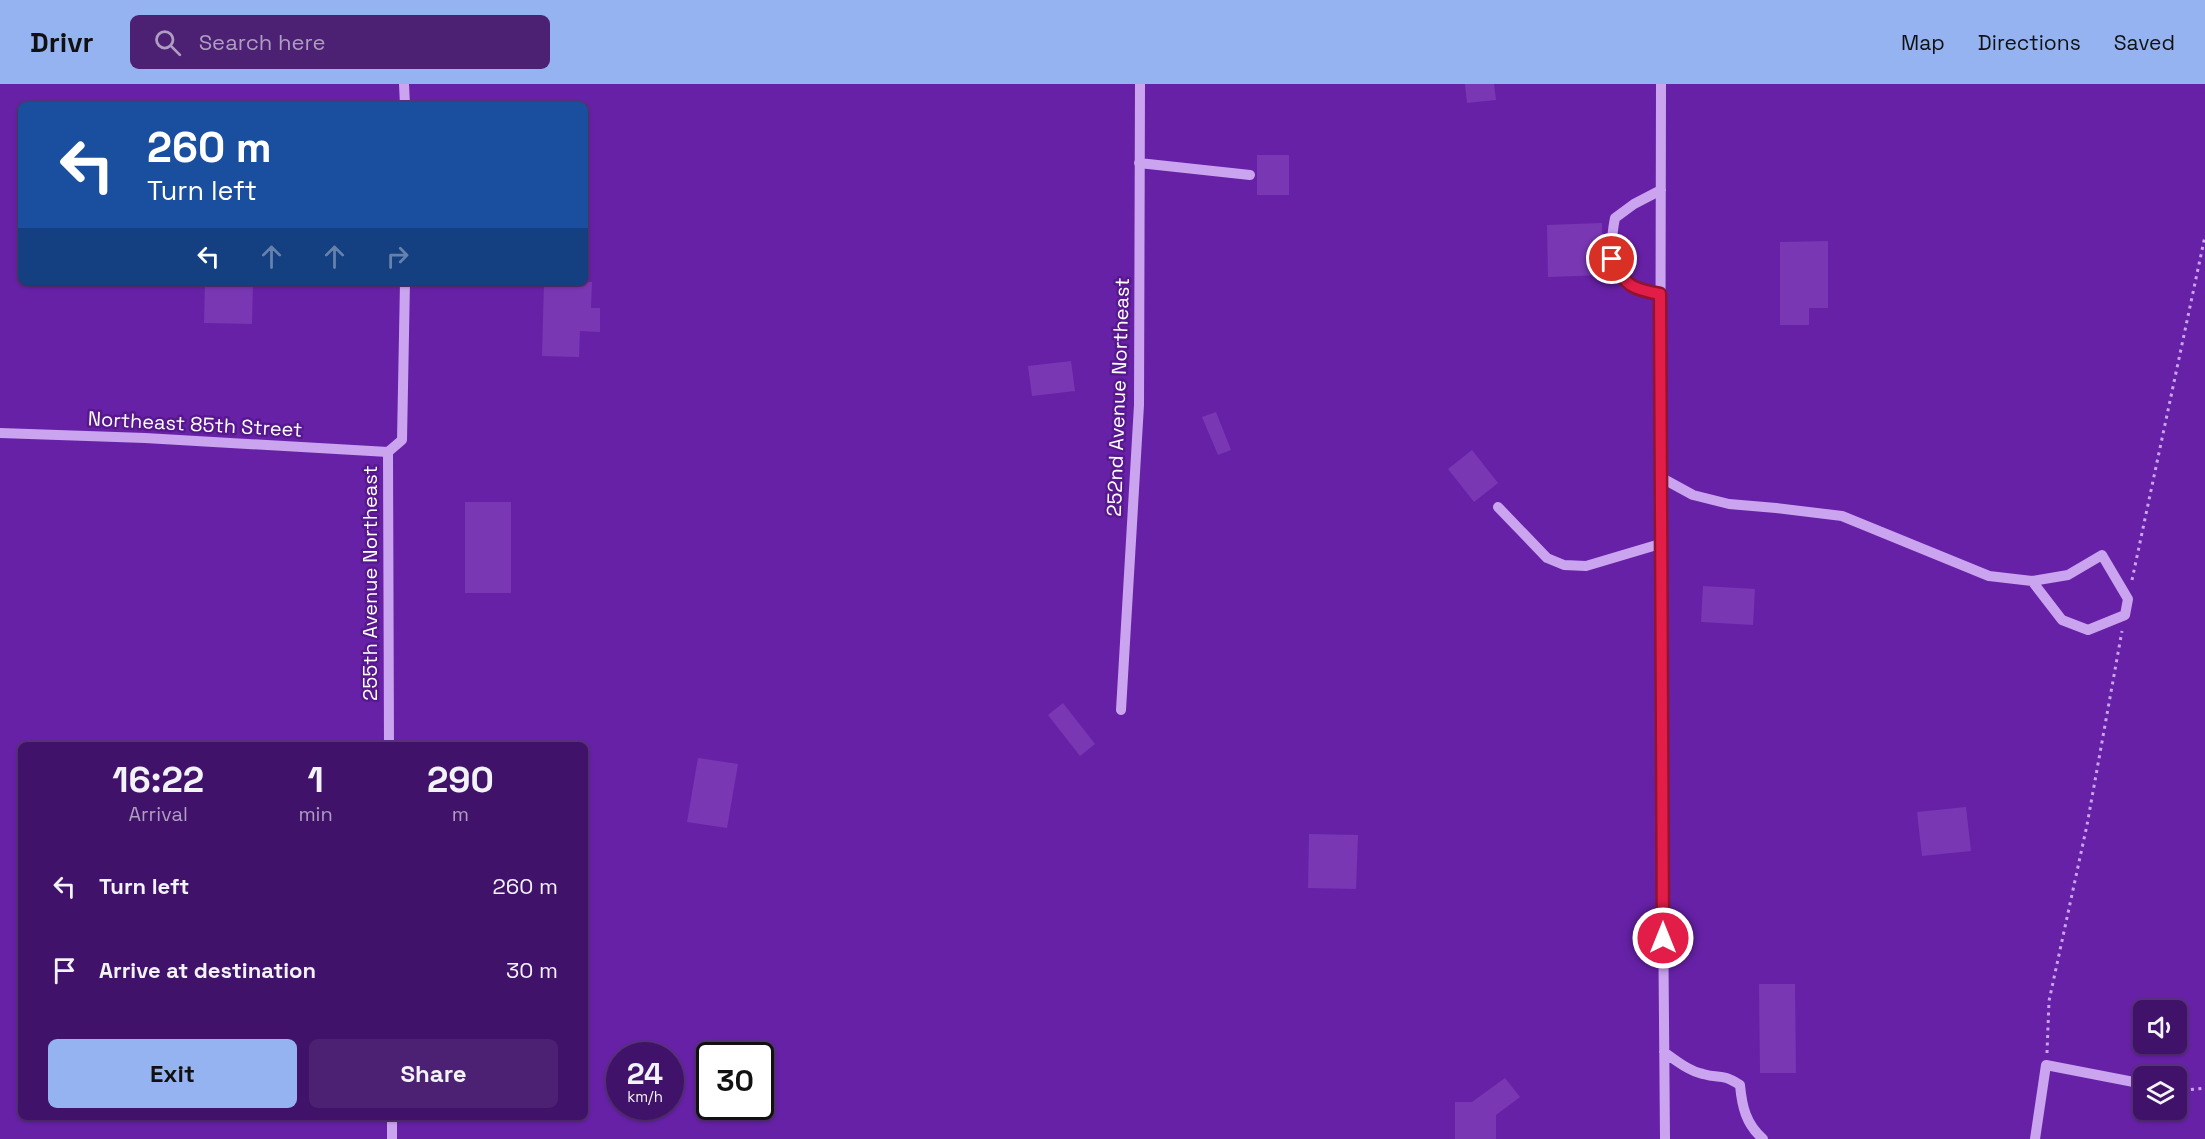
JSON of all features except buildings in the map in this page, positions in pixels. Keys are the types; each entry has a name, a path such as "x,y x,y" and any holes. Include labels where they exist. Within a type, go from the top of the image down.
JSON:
{"street":[{"path":"404,84 405,102"},
{"name":"252nd Avenue Northeast","path":"1121,710 1139,405 1140,84"},
{"path":"1661,84 1660,544 1665,1139"},
{"path":"1139,163 1250,175"},
{"path":"1660,294 1637,290 1627,284 1612,259 1611,239 1615,218 1634,204 1661,190"},
{"name":"255th Avenue Northeast","path":"389,742 388,452 402,440 405,285"},
{"name":"Northeast 85th Street","path":"0,433 145,438 388,452"},
{"path":"1660,477 1693,495 1729,504 1842,516 1989,576 2032,581 2068,575 2102,555 2128,598 2125,615 2088,630 2062,620 2032,581"},
{"path":"1498,507 1547,558 1564,565 1586,566 1660,544"},
{"path":"1664,1052 1681,1064 1702,1074 1727,1076 1740,1085 1742,1103 1749,1124 1762,1139"},
{"path":"2036,1139 2046,1065 2133,1082"},
{"path":"392,1120 392,1139"}],"path":[{"path":"2128,598 2205,236"},
{"path":"2046,1065 2049,1001 2092,802 2125,615"},
{"path":"2187,1090 2205,1088"}],"shaded area":[{"path":"0,84 2205,84 2205,1139 0,1139"}],"route":[{"path":"1612,259 1627,284 1637,290 1660,294 1663,938"}]}
